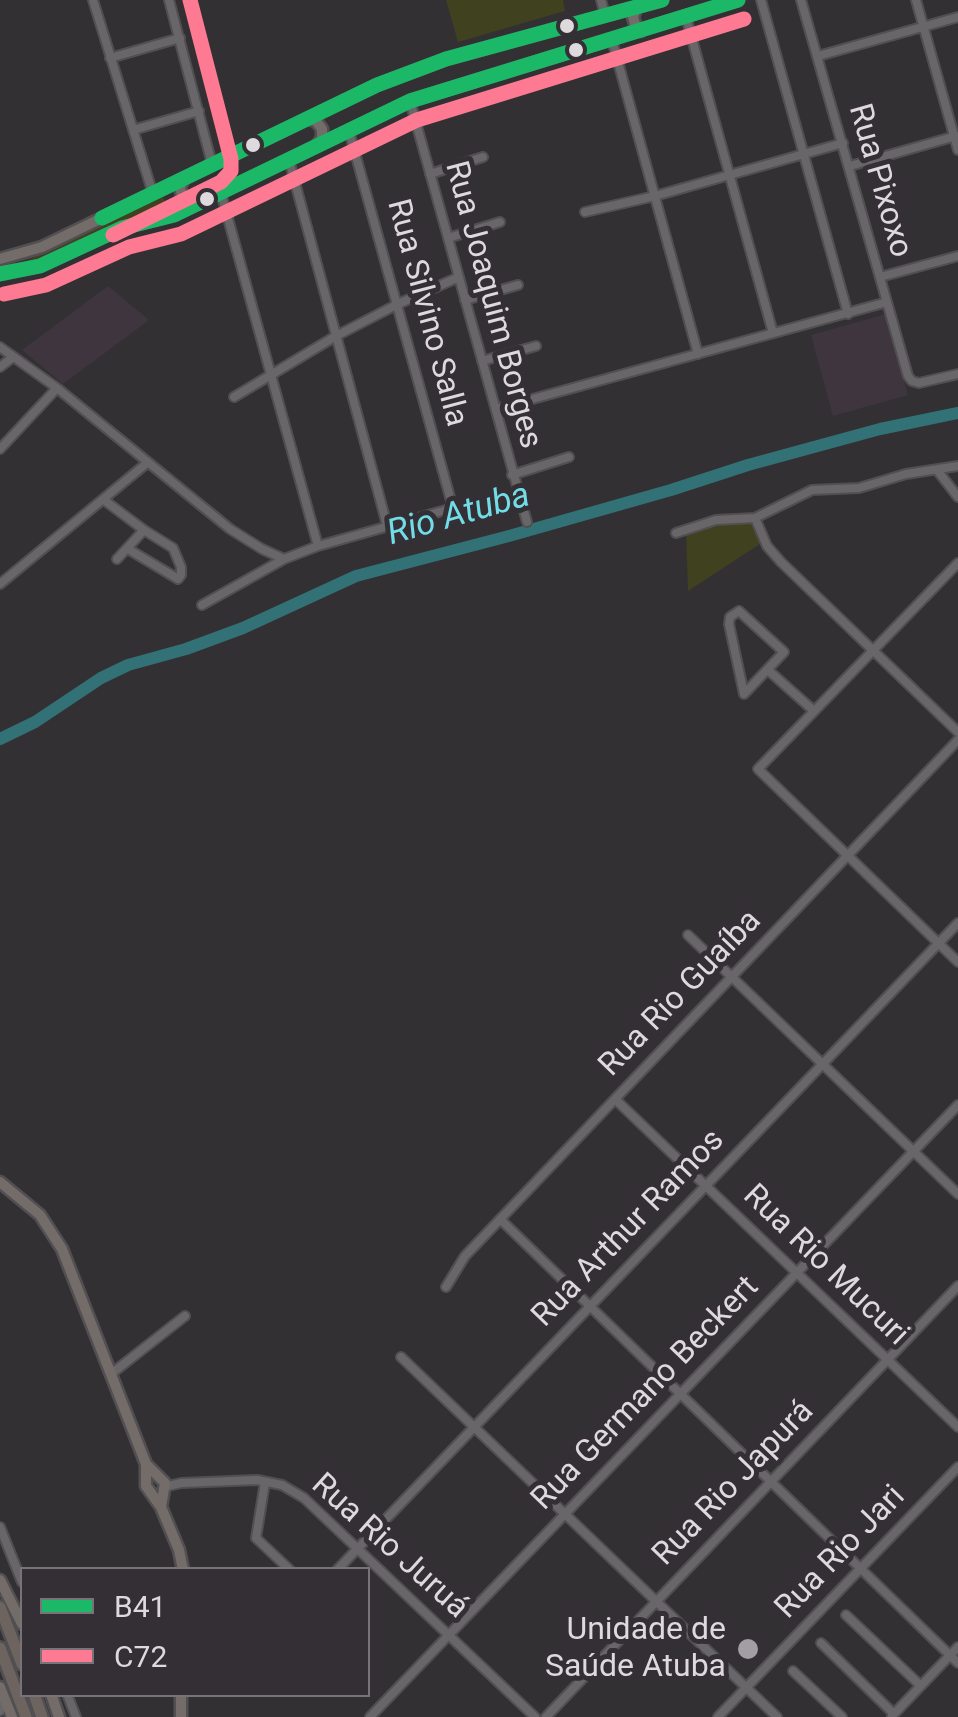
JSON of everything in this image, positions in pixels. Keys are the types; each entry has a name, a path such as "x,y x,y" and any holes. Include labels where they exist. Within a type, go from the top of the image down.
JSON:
{"highway":[{"path":"0,1608 20,1659"},
{"path":"0,1648 26,1717"},
{"path":"1,1688 9,1671 20,1665"}],"main road":[{"path":"0,259 42,247 377,85 446,59 662,0"},
{"path":"0,274 40,266 138,222 162,220 410,101 733,1"},
{"path":"638,6 633,17 642,31"},
{"path":"302,120 312,119 320,124 323,134 316,146"},
{"path":"184,178 180,188 183,196 196,204"},
{"path":"0,1182 33,1209 56,1237 146,1464 158,1485 161,1507 182,1567"},
{"path":"0,1580 20,1620"},
{"path":"1,1688 12,1717"}],"street":[{"path":"92,0 153,194"},
{"path":"169,0 212,164"},
{"path":"600,0 605,14"},
{"path":"762,0 848,314"},
{"name":"Rua Pixoxo","path":"801,0 908,376 919,382 958,374"},
{"path":"916,0 958,150"},
{"path":"686,17 772,333"},
{"path":"818,56 958,17"},
{"path":"110,58 180,38"},
{"path":"612,40 698,354"},
{"name":"Rua Joaquim Borges","path":"410,101 527,522"},
{"path":"132,130 199,111"},
{"name":"Rua Silvino Salla","path":"349,130 453,508 388,525"},
{"path":"850,166 956,136"},
{"path":"585,212 843,143"},
{"path":"430,174 482,157"},
{"path":"202,606 284,559 388,525 289,160"},
{"path":"220,192 318,546"},
{"path":"448,238 500,222"},
{"path":"880,278 958,256"},
{"path":"234,397 336,336 458,277"},
{"path":"465,300 518,284"},
{"path":"496,410 887,302"},
{"path":"0,346 239,534 284,559"},
{"path":"482,362 536,346"},
{"path":"0,367 13,357"},
{"path":"0,449 56,388"},
{"path":"512,475 569,458"},
{"path":"0,584 146,463"},
{"path":"676,533 716,520 755,518 812,490 859,488 906,474 958,466"},
{"path":"937,470 958,498"},
{"path":"104,500 173,548 181,567 178,580 128,549"},
{"path":"755,518 780,562 958,732"},
{"path":"117,558 144,530"},
{"path":"958,563 758,769 958,962"},
{"path":"734,612 742,613 784,652 768,670 744,694 729,630 734,612"},
{"path":"768,670 814,712"},
{"name":"Rua Rio Guaíba","path":"446,1287 465,1256 958,740"},
{"name":"Rua Arthur Ramos","path":"340,1567 958,923"},
{"path":"688,935 958,1194"},
{"name":"Rua Rio Mucuri","path":"615,1099 958,1427"},
{"name":"Rua Germano Beckert","path":"370,1717 958,1105"},
{"path":"500,1219 958,1663"},
{"name":"Rua Rio Japurá","path":"546,1717 958,1286"},
{"path":"111,1374 185,1316"},
{"path":"401,1356 777,1717"},
{"name":"Rua Rio Jari","path":"718,1717 958,1466"},
{"name":"Rua Rio Juruá","path":"158,1485 243,1480 282,1486 304,1498 534,1717"},
{"path":"265,1482 256,1538 287,1567"},
{"path":"0,1526 20,1577"},
{"path":"846,1614 921,1686"},
{"path":"821,1643 893,1715 958,1647"},
{"path":"793,1670 842,1717"},
{"path":"0,1711 1,1688"}],"shaded area":[{"path":"108,286 149,320 63,384 22,350"},
{"path":"886,314 908,395 833,416 811,335"}],"green space":[{"path":"446,0 563,0 565,11 458,42"},
{"path":"163,197 170,212 120,224 38,262 0,269 0,265 24,262"},
{"path":"751,521 760,544 688,591 686,533 709,525"}],"waterway":[{"name":"Rio Atuba","path":"0,739 128,665 243,628 356,576 880,429 958,413"}],"transit line":[{"name":"C72","path":"113,235 221,182 231,171 190,0"},
{"name":"B41","path":"102,218 377,85 446,59 662,0"},
{"name":"B41","path":"0,274 40,266 122,228 174,215 410,101 738,0"},
{"name":"C72","path":"4,294 46,285 129,247 181,234 417,120 744,19"}],"place":[{"name":"Unidade de Saúde Atuba","path":"748,1649"}]}
